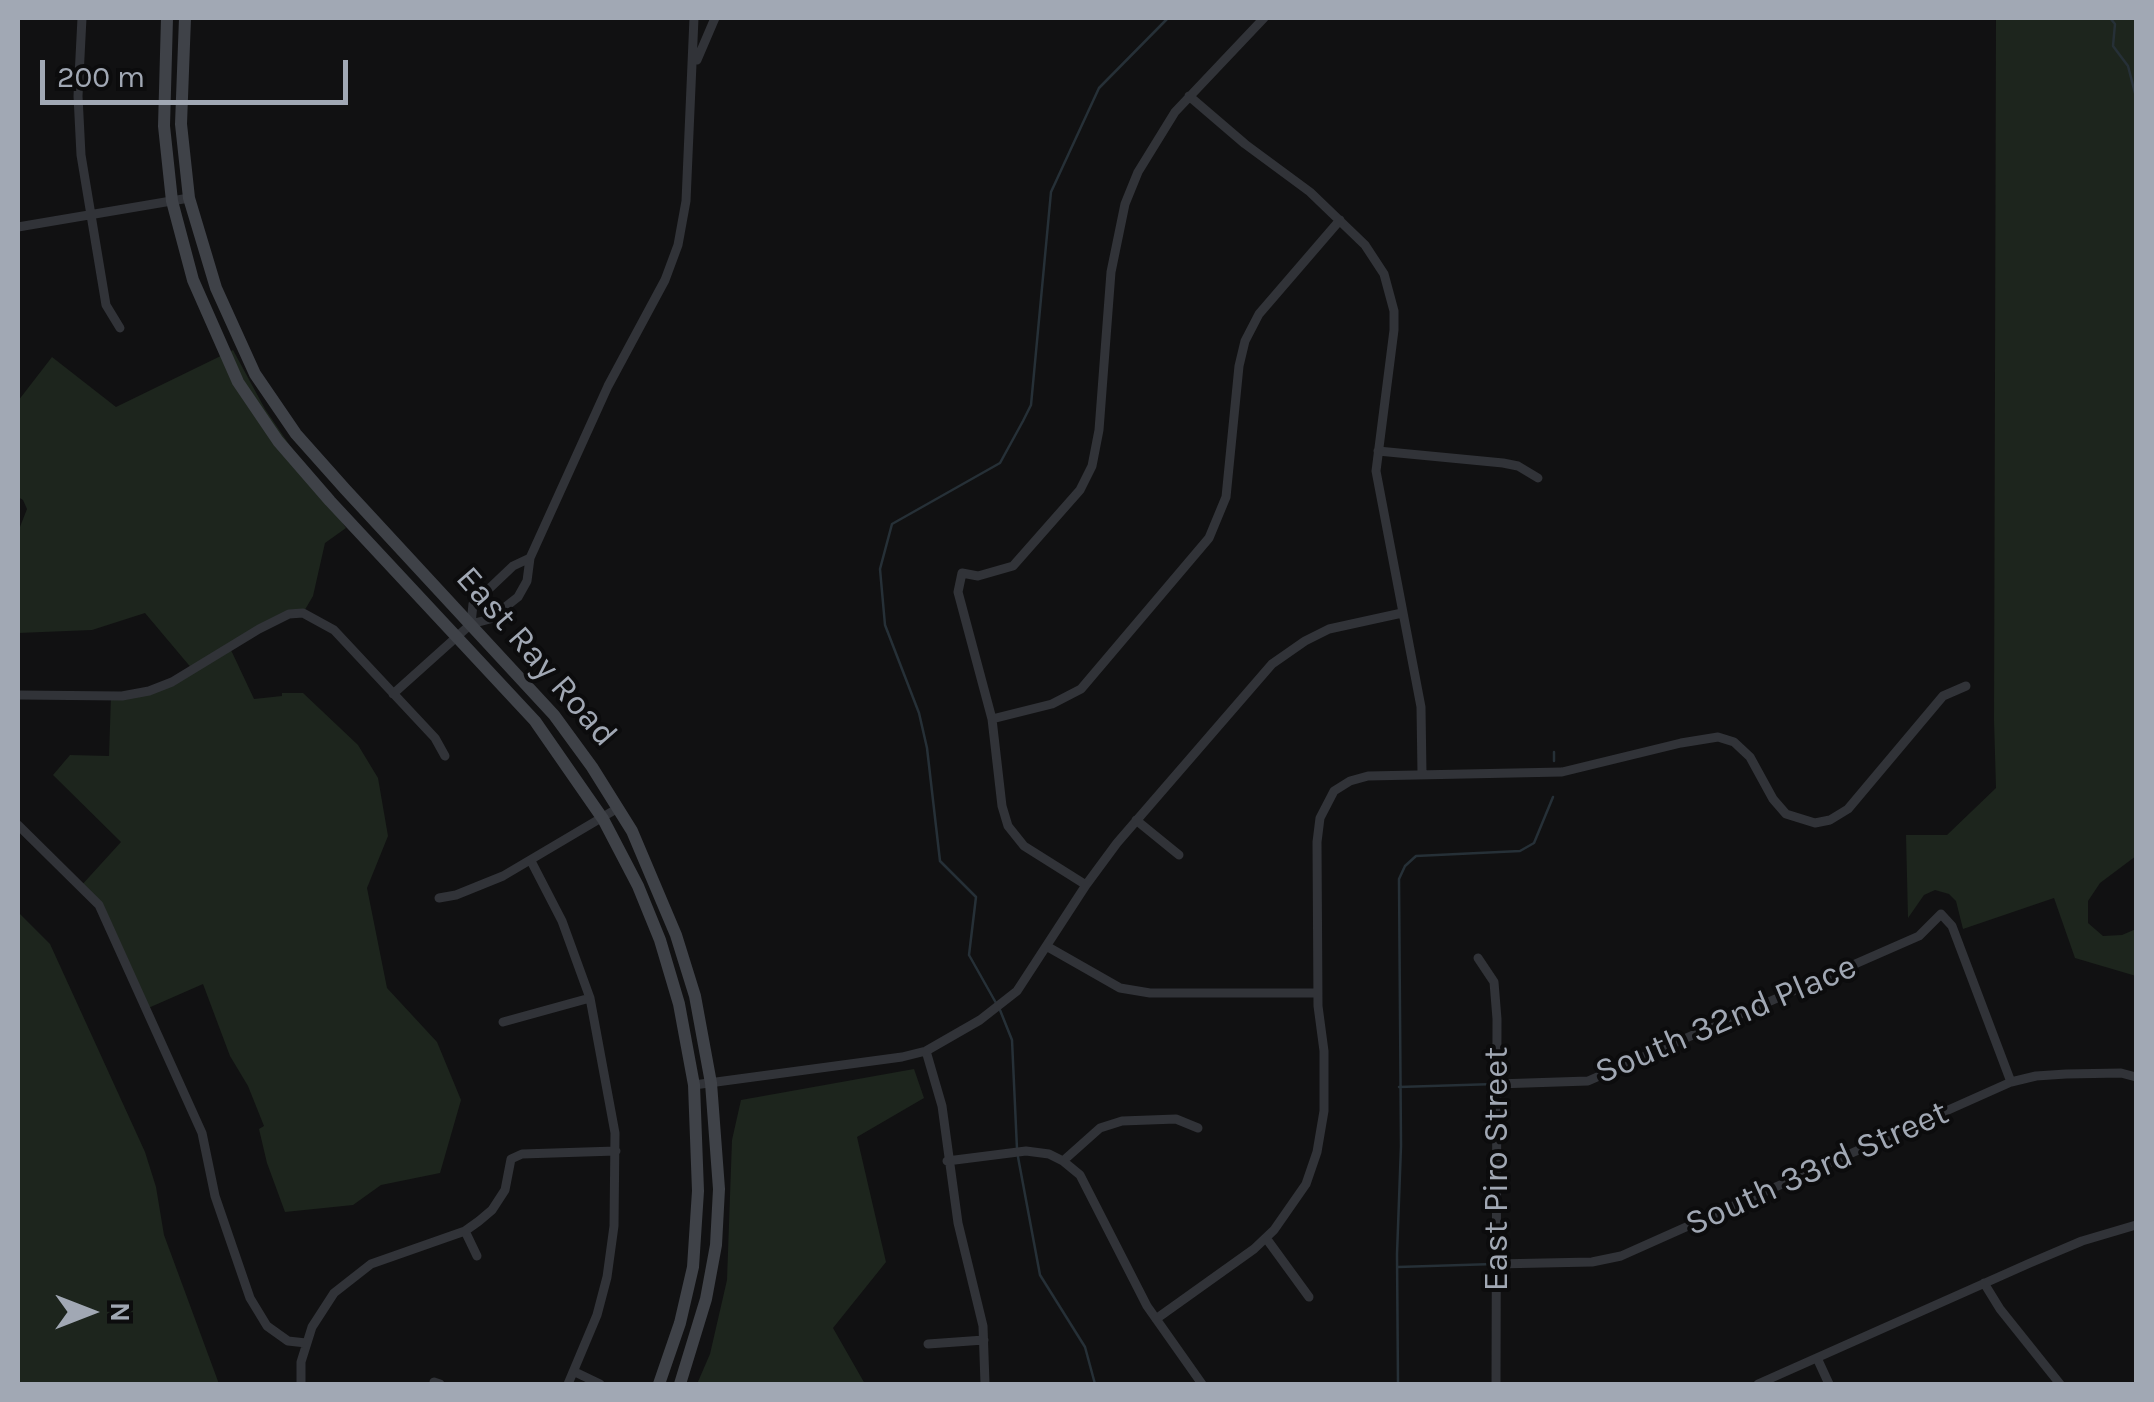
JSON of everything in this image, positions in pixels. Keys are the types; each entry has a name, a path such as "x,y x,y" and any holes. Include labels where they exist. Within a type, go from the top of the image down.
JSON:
{"main road":[{"name":"East Ray Road","path":"167,18 164,126 172,201 193,280 238,382 330,501 554,715 618,808 655,881 688,968 712,1082 718,1189 716,1245 700,1327 680,1384"},
{"name":"East Ray Road","path":"185,18 181,124 189,198 216,288 255,374 273,403 534,721 603,819 638,886 660,940 694,1084 698,1161 696,1242 680,1323 660,1384"}],"street":[{"path":"82,18 80,135 106,305 120,328"},
{"path":"393,694 463,630 490,620 528,582 530,558 608,386 665,280 678,245 686,201 694,18"},
{"path":"694,72 699,50 715,18"},
{"path":"1086,884 1024,846 1008,826 1002,806 992,718 958,592 962,573 978,576 1013,566 1080,490 1092,466 1098,430 1111,272 1120,221 1138,172 1188,96 1264,18"},
{"path":"1188,96 1310,192 1365,245 1384,274 1394,311 1378,451 1378,494 1421,708 1422,774"},
{"path":"18,227 189,198"},
{"path":"992,718 1052,704 1081,689 1209,538 1226,497 1239,366 1245,342 1259,314 1340,220"},
{"path":"1378,451 1502,462 1538,478"},
{"path":"463,630 473,604 514,566 530,558"},
{"path":"493,586 510,603"},
{"path":"18,695 122,696 149,691 172,682 258,629 289,614 303,613 334,630 435,738 445,756"},
{"path":"694,1084 926,1052 980,1020 1018,992 1086,884 1136,820 1272,664 1329,629 1402,613"},
{"path":"1156,1319 1266,1238 1291,1210 1306,1184 1324,1110 1317,842 1320,818 1334,792 1350,781 1368,776 1562,772 1718,738 1734,742 1750,757 1773,800 1786,814 1815,823 1840,817 1943,696 1966,686"},
{"path":"439,898 479,886 532,861 618,808"},
{"path":"1136,820 1179,855"},
{"path":"18,826 98,905 202,1133 214,1196 250,1298 267,1326 288,1340 306,1343"},
{"path":"532,861 562,920 590,998 608,1082 616,1150 614,1226 607,1278 598,1315 568,1384"},
{"name":"South 32nd Place","path":"1497,1084 1569,1084 1598,1077 1919,936 1941,914 1952,926 2011,1082"},
{"path":"1048,947 1120,988 1150,993 1318,993"},
{"name":"East Piro Street","path":"1478,958 1494,982 1496,1384"},
{"path":"503,1022 590,998"},
{"path":"926,1052 942,1106 948,1161 984,1340 985,1384"},
{"name":"South 33rd Street","path":"1496,1264 1592,1262 1621,1256 2011,1082 2066,1074 2120,1073 2136,1077"},
{"path":"1063,1161 1100,1128 1122,1122 1176,1119 1198,1128"},
{"path":"301,1384 306,1343 322,1308 334,1293 372,1264 464,1231 492,1210 505,1190 511,1159 522,1154 616,1150"},
{"path":"948,1161 1026,1151 1049,1154 1063,1161 1080,1176 1156,1319 1202,1384"},
{"path":"1758,1384 1984,1282 2082,1241 2136,1225"},
{"path":"464,1231 478,1256"},
{"path":"1266,1238 1309,1297"},
{"path":"1984,1282 2012,1326 2060,1384"},
{"path":"928,1344 984,1340"},
{"path":"1817,1358 1829,1384"},
{"path":"576,1372 600,1384"}],"shaded area":[{"path":"1996,18 2136,18 2136,856 2100,883 2088,901 2088,923 2103,936 2136,929 2136,976 2075,958 2054,898 1963,929 1956,901 1935,890 1924,895 1908,918 1906,835 1947,835 1996,788"},
{"path":"233,350 265,409 346,528 325,543 313,596 303,613 289,614 230,648 254,699 303,693 358,745 378,778 388,836 367,888 387,988 437,1042 461,1100 440,1173 381,1185 353,1205 285,1212 267,1163 259,1129 264,1126 248,1086 230,1056 203,984 146,1009 99,905 80,887 121,842 53,775 70,755 109,756 111,696 149,691 193,670 145,613 92,630 18,633 18,532 27,509 18,497 18,401 52,357 116,407"},
{"path":"18,912 50,944 145,1152 164,1235 219,1384 18,1384"},
{"path":"914,1069 924,1098 857,1137 886,1262 833,1328 865,1384 697,1384 710,1354 727,1280 732,1140 741,1100"}],"waterway":[{"path":"996,1003 969,955 976,897 940,861 927,748 919,713 885,625 880,569 892,524 1000,463 1023,421 1031,405 1051,192 1099,88 1168,18"},
{"path":"2110,18 2115,24 2113,46 2128,66 2136,97"},
{"path":"1554,752 1554,761"},
{"path":"1398,1384 1399,879 1416,856 1520,851 1534,843 1553,797"},
{"path":"1000,1010 1012,1040 1017,1149"},
{"path":"1399,1087 1495,1084"},
{"path":"1018,1157 1040,1275 1085,1347 1095,1384"},
{"path":"1398,1267 1494,1264"}]}
